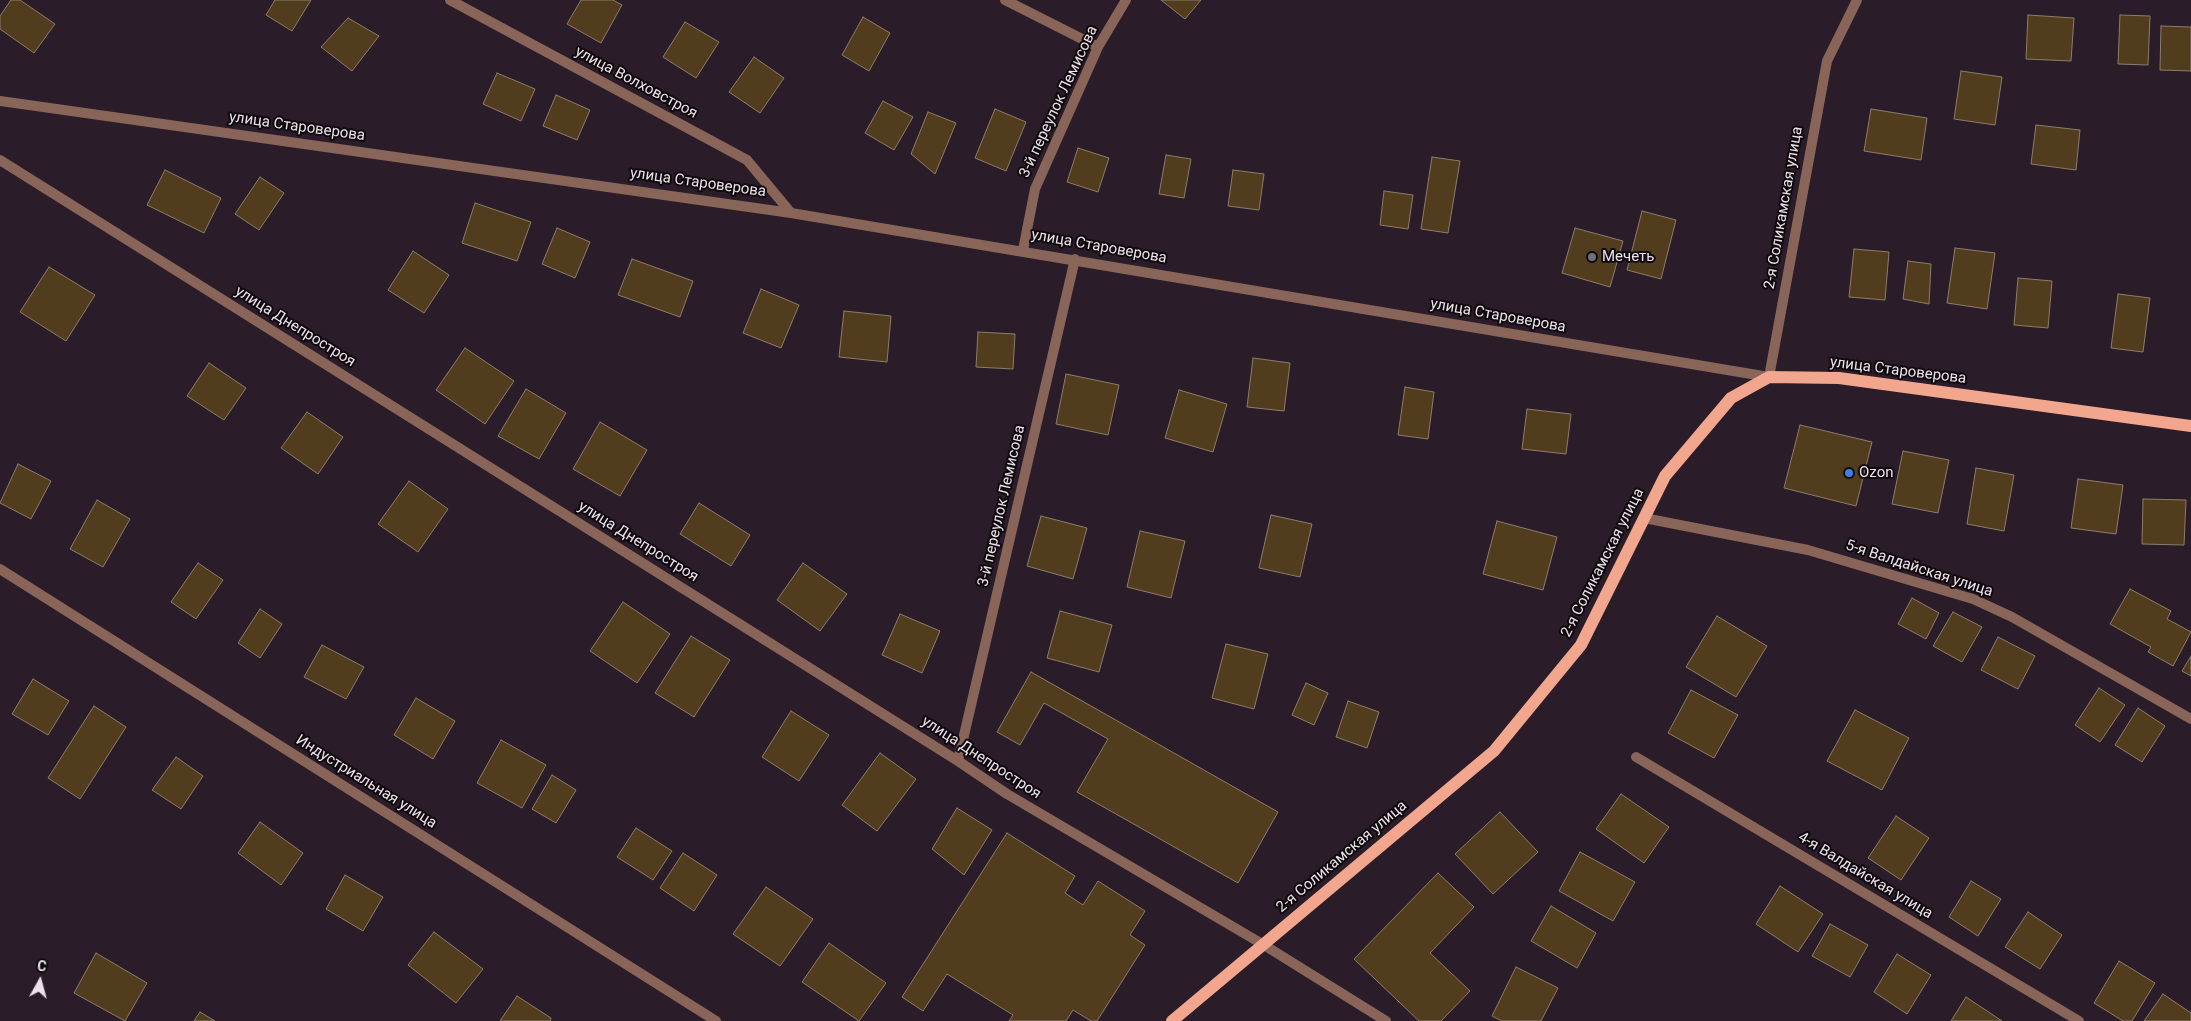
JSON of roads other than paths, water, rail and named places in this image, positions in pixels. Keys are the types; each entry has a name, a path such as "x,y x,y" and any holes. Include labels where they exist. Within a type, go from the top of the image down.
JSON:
{"main road":[{"name":"улица Староверова","path":"1769,377 1839,378 2191,426"},
{"name":"2-я Соликамская улица","path":"1172,1021 1494,751 1581,645 1665,476 1731,398 1769,377"}],"street":[{"name":"улица Волховстроя","path":"450,0 747,160 791,212"},
{"path":"1005,0 1098,47"},
{"name":"3-й переулок Лемисова","path":"1024,250 1035,189 1098,47 1126,0"},
{"name":"2-я Соликамская улица","path":"1769,377 1828,61 1858,0"},
{"name":"улица Староверова","path":"0,102 791,212 1024,250 1631,356 1769,377"},
{"name":"улица Днепростроя","path":"0,160 958,761 1007,794 1264,944 1386,1021"},
{"name":"3-й переулок Лемисова","path":"958,761 1075,259"},
{"name":"5-я Валдайская улица","path":"1644,518 1825,554 1973,599 2012,617 2191,719"},
{"name":"Индустриальная улица","path":"0,569 716,1021"},
{"name":"4-я Валдайская улица","path":"1636,757 2079,1021"}],"place":[{"name":"Мечеть","path":"1592,257"},
{"name":"Ozon","path":"1849,473"}]}
